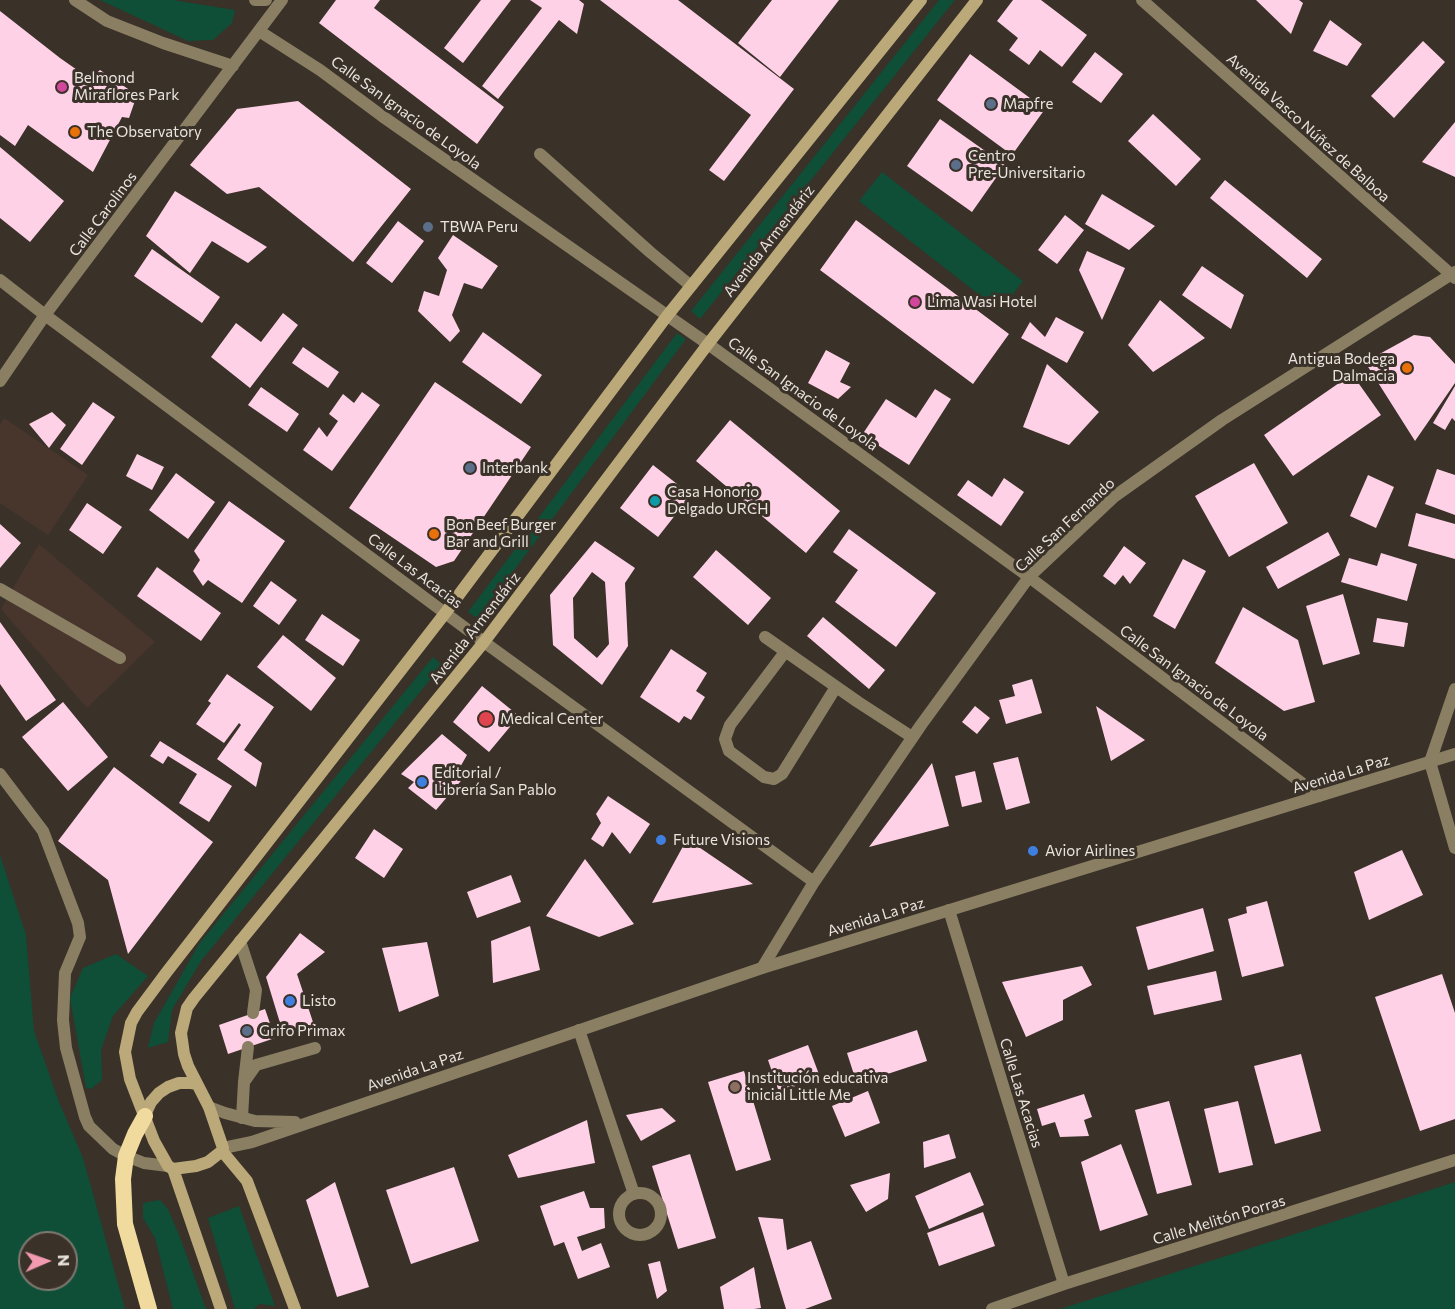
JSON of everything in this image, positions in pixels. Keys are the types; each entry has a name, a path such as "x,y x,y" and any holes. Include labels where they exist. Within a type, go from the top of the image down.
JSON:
{"highway":[{"path":"145,1116 126,1156 123,1179 125,1224 149,1309"}],"main road":[{"path":"221,1309 171,1167 154,1141 130,1079 125,1052 131,1023 137,1012 446,612 667,316 921,0"},
{"name":"Avenida Armendáriz","path":"295,1309 247,1180 223,1149 209,1107 188,1066 181,1033 187,1008 484,642 708,344 977,0"},
{"path":"145,1116 151,1102 168,1087 179,1083 197,1084"},
{"path":"171,1167 196,1166 208,1162 219,1155 223,1149"}],"street":[{"path":"75,0 107,21 163,43 233,66"},
{"path":"255,0 266,0"},
{"name":"Calle Carolinos","path":"0,381 45,315 282,0"},
{"name":"Avenida Vasco Núñez de Balboa","path":"1142,0 1454,275"},
{"name":"Calle San Ignacio de Loyola","path":"259,31 320,70 382,116 708,344 1029,577 1319,796"},
{"path":"540,154 691,286"},
{"name":"Calle San Fernando","path":"762,968 814,882 912,737 1029,577 1115,496 1221,420 1454,275"},
{"name":"Calle Las Acacias","path":"0,280 484,642 814,882"},
{"path":"0,590 120,658"},
{"path":"765,637 912,737"},
{"path":"785,652 730,725 725,739 729,751 764,777 774,779 782,774 836,687"},
{"path":"1455,689 1430,762 1455,848"},
{"name":"Avenida La Paz","path":"311,1121 762,968 1455,754"},
{"path":"0,774 43,831 78,923 80,937 65,973 63,1020 66,1048 80,1103 89,1126 113,1149 126,1156 171,1167"},
{"name":"Calle Las Acacias","path":"949,910 1064,1284"},
{"path":"240,941 256,990 253,1013"},
{"path":"579,1030 634,1194"},
{"path":"242,1118 249,1047"},
{"path":"244,1082 256,1065 315,1048"},
{"path":"209,1107 242,1118 268,1122 311,1121"},
{"path":"223,1149 252,1142 311,1121"},
{"name":"Calle Melitón Porras","path":"992,1309 1455,1160"}],"shaded area":[{"path":"4,418 88,475 48,535 0,503 0,425"},
{"path":"39,544 155,642 87,708 1,609"}],"green space":[{"path":"100,0 173,0 235,10 232,23 213,40 188,41"},
{"path":"939,0 955,0 700,319 691,311"},
{"path":"882,172 1023,281 1000,311 859,201"},
{"path":"677,333 686,339 478,619 468,612"},
{"path":"433,657 442,665 201,961 172,1010 168,1042 148,1048 154,1023 199,944"},
{"path":"0,855 26,935 34,1031 59,1102 83,1158 125,1309 0,1309"},
{"path":"116,954 148,976 113,1016 101,1050 102,1080 91,1089 86,1088 70,998 83,968"},
{"path":"1455,1182 1455,1309 1060,1309 1320,1226"},
{"path":"160,1200 168,1209 180,1237 206,1309 173,1309 155,1238 143,1218 143,1203"},
{"path":"239,1206 275,1306 259,1304 254,1309 235,1309 208,1218"}],"building":[{"path":"336,0 380,0 374,8 504,107 477,144 319,23"},
{"path":"481,0 511,0 463,63 444,48"},
{"path":"530,0 579,0 584,4 577,34 559,20 498,99 482,86 542,8"},
{"path":"600,0 678,0 794,89 724,181 709,170 751,115"},
{"path":"772,0 839,0 780,77 738,43"},
{"path":"1013,0 1041,0 1087,35 1062,67 1040,50 1029,65 1009,50 1018,38 997,21"},
{"path":"1256,0 1299,0 1303,3 1291,34"},
{"name":"Belmond Miraflores Park","path":"0,11 90,79 100,70 137,95 129,118 122,117 93,172 28,125 15,146 0,135"},
{"path":"1330,20 1362,44 1347,66 1313,51"},
{"path":"1423,41 1445,62 1394,118 1371,96"},
{"path":"1095,52 1123,74 1101,103 1072,82"},
{"name":"Mapfre","path":"970,54 1045,109 1012,155 937,100"},
{"path":"298,101 411,189 353,262 259,187 227,194 190,165 237,109"},
{"path":"1153,114 1201,159 1176,186 1128,141"},
{"name":"Centro Pre-Universitario","path":"940,119 1005,165 972,212 907,166"},
{"path":"1455,122 1455,177 1422,162"},
{"path":"0,147 64,201 30,242 0,218"},
{"path":"1225,180 1322,259 1307,278 1210,198"},
{"path":"175,191 267,247 248,263 212,241 190,273 146,236"},
{"path":"1102,194 1155,226 1129,250 1085,224"},
{"path":"1065,215 1084,230 1057,264 1038,250"},
{"name":"Lima Wasi Hotel","path":"856,220 1009,334 973,384 820,270"},
{"path":"398,221 424,241 392,283 366,263"},
{"path":"453,235 498,266 482,289 464,283 452,315 460,331 450,342 418,311 424,291 439,296 447,270 438,258"},
{"path":"152,249 220,297 202,323 134,276"},
{"path":"1087,251 1125,268 1102,320 1079,270"},
{"path":"1202,266 1244,295 1231,329 1182,295"},
{"path":"1160,300 1205,338 1153,372 1128,345"},
{"path":"283,313 298,325 250,388 211,357 236,323 261,342"},
{"path":"1056,317 1084,332 1067,363 1021,338 1030,322 1045,337"},
{"path":"483,332 542,375 521,404 462,362"},
{"path":"1414,335 1430,337 1455,364 1455,383 1415,441 1365,362"},
{"path":"303,347 339,372 328,388 292,363"},
{"path":"826,350 850,363 840,382 851,387 838,399 808,383"},
{"path":"1047,364 1099,412 1069,445 1023,427"},
{"path":"1352,374 1381,415 1293,476 1264,435"},
{"path":"435,382 531,447 454,561 436,567 349,508"},
{"path":"1455,386 1455,421 1452,418 1445,430 1433,423"},
{"path":"261,387 299,414 287,432 248,405"},
{"path":"935,389 951,399 909,465 862,435 886,399 916,418"},
{"path":"362,392 380,405 332,471 303,450 319,427 327,437 338,421 329,414 343,394 354,403"},
{"path":"93,402 115,417 82,465 60,449"},
{"path":"52,412 66,425 49,448 29,424"},
{"path":"730,420 840,511 806,553 696,461"},
{"path":"137,454 164,467 152,490 126,476"},
{"path":"1254,463 1288,523 1229,557 1195,496"},
{"name":"Casa Honorio Delgado URCH","path":"653,465 691,495 658,537 620,508"},
{"path":"1437,469 1455,475 1455,515 1425,504"},
{"path":"176,473 215,502 188,539 149,510"},
{"path":"1368,475 1394,487 1376,528 1350,516"},
{"path":"1004,478 1024,492 1001,526 957,495 968,480 992,497"},
{"path":"229,501 285,541 242,603 208,580 203,586 193,571 200,560 194,551"},
{"path":"87,503 122,527 103,554 69,530"},
{"path":"1416,513 1455,524 1455,559 1408,546"},
{"path":"0,524 21,543 0,568"},
{"path":"849,529 936,593 896,647 835,602 858,570 833,552"},
{"path":"1328,532 1340,555 1278,589 1266,567"},
{"path":"595,541 635,568 625,583 628,646 602,685 553,645 550,595","holes":["592,572 605,582 609,644 597,658 574,638 573,598"]},
{"path":"1124,546 1146,563 1130,584 1123,575 1115,585 1103,576"},
{"path":"716,550 771,598 748,625 693,577"},
{"path":"1381,553 1417,564 1407,601 1341,582 1349,558 1377,566"},
{"path":"1183,559 1206,571 1175,629 1153,616"},
{"path":"157,567 221,613 201,641 137,596"},
{"path":"271,581 297,600 279,625 253,606"},
{"path":"1343,594 1360,654 1323,665 1306,606"},
{"path":"1243,607 1298,640 1315,702 1284,711 1215,663"},
{"path":"322,614 360,640 343,666 305,640"},
{"path":"823,617 885,670 869,689 807,636"},
{"path":"1377,618 1408,623 1404,647 1373,642"},
{"path":"0,622 56,700 26,721 0,684"},
{"path":"283,635 336,678 311,711 257,667"},
{"path":"671,649 707,673 696,691 705,697 691,720 684,716 679,723 640,697"},
{"path":"227,674 274,707 244,750 262,763 256,787 217,759 241,725 239,723 224,743 196,724 211,703 208,701"},
{"path":"1032,679 1042,713 1006,724 999,700 1015,696 1012,685"},
{"name":"Medical Center","path":"482,686 519,716 489,752 453,722"},
{"path":"63,702 108,757 68,791 22,737"},
{"path":"975,706 990,718 977,734 962,722"},
{"path":"1096,706 1145,740 1111,761"},
{"path":"442,734 467,755 459,769 466,775 436,810 408,788 414,782 401,774"},
{"path":"160,741 232,786 209,822 179,803 197,774 168,756 163,764 150,756"},
{"path":"1018,757 1030,803 1006,810 993,763"},
{"path":"932,763 949,826 869,847"},
{"path":"114,767 213,842 128,954 108,880 58,841"},
{"path":"975,771 982,802 962,807 955,776"},
{"path":"608,796 650,824 630,854 612,832 603,847 591,839 601,823 596,814"},
{"path":"374,829 403,849 384,878 355,858"},
{"path":"687,839 753,884 652,903"},
{"path":"1402,850 1423,895 1369,920 1354,872"},
{"path":"585,859 634,924 599,937 546,916"},
{"path":"511,875 521,902 477,918 467,892"},
{"path":"1267,901 1284,966 1242,977 1228,919 1247,913 1246,907"},
{"path":"1203,908 1214,951 1148,970 1136,927"},
{"path":"530,926 540,970 493,983 491,941"},
{"name":"Listo","path":"300,933 325,952 297,974 314,1025 284,1036 266,977"},
{"path":"427,942 439,996 399,1012 382,948"},
{"path":"1082,966 1092,985 1063,1000 1063,1020 1026,1037 1002,982"},
{"path":"1216,971 1222,1000 1154,1015 1147,986"},
{"path":"1442,974 1455,1013 1455,1119 1420,1131 1375,997"},
{"name":"Grifo Primax","path":"265,1009 275,1038 228,1054 219,1025"},
{"path":"917,1030 927,1061 857,1084 847,1053"},
{"path":"808,1045 820,1077 779,1092 768,1060"},
{"path":"1301,1054 1321,1131 1275,1144 1254,1066"},
{"path":"744,1071 771,1160 736,1171 708,1082"},
{"path":"868,1091 880,1123 845,1137 832,1106"},
{"path":"1084,1094 1092,1117 1084,1120 1089,1136 1060,1137 1055,1122 1042,1126 1037,1109"},
{"path":"1169,1101 1192,1185 1157,1194 1135,1110"},
{"path":"1238,1101 1253,1165 1219,1173 1204,1109"},
{"path":"662,1108 676,1121 641,1141 626,1115"},
{"path":"587,1120 595,1163 518,1178 508,1155"},
{"path":"949,1134 956,1158 924,1168 923,1142"},
{"path":"1121,1144 1148,1215 1100,1231 1081,1162"},
{"path":"690,1154 716,1238 678,1249 652,1166"},
{"path":"454,1167 479,1241 411,1264 386,1190"},
{"path":"970,1172 984,1205 929,1229 915,1196"},
{"path":"890,1173 888,1199 866,1212 850,1185"},
{"path":"335,1182 369,1287 337,1297 306,1200"},
{"path":"584,1191 590,1208 604,1208 605,1228 577,1237 582,1251 601,1243 610,1267 578,1279 564,1242 554,1246 540,1206"},
{"path":"983,1212 995,1246 939,1266 927,1233"},
{"path":"758,1217 783,1219 787,1250 811,1241 832,1299 805,1309 786,1309"},
{"path":"660,1261 667,1291 657,1299 648,1264"},
{"path":"754,1267 761,1308 724,1309 720,1287"}],"place":[{"name":"Belmond Miraflores Park","path":"62,87"},
{"name":"Mapfre","path":"991,104"},
{"name":"The Observatory","path":"75,132"},
{"name":"Centro Pre-Universitario","path":"956,165"},
{"name":"TBWA Peru","path":"428,227"},
{"name":"Lima Wasi Hotel","path":"915,302"},
{"name":"Antigua Bodega Dalmacia","path":"1407,368"},
{"name":"Interbank","path":"470,468"},
{"name":"Casa Honorio Delgado URCH","path":"655,501"},
{"name":"Bon Beef Burger Bar and Grill","path":"434,534"},
{"name":"Medical Center","path":"486,719"},
{"name":"Editorial / Librería San Pablo","path":"422,782"},
{"name":"Future Visions","path":"661,840"},
{"name":"Avior Airlines","path":"1033,851"},
{"name":"Listo","path":"290,1001"},
{"name":"Grifo Primax","path":"247,1031"},
{"name":"Institución educativa inicial Little Me","path":"735,1087"}]}
